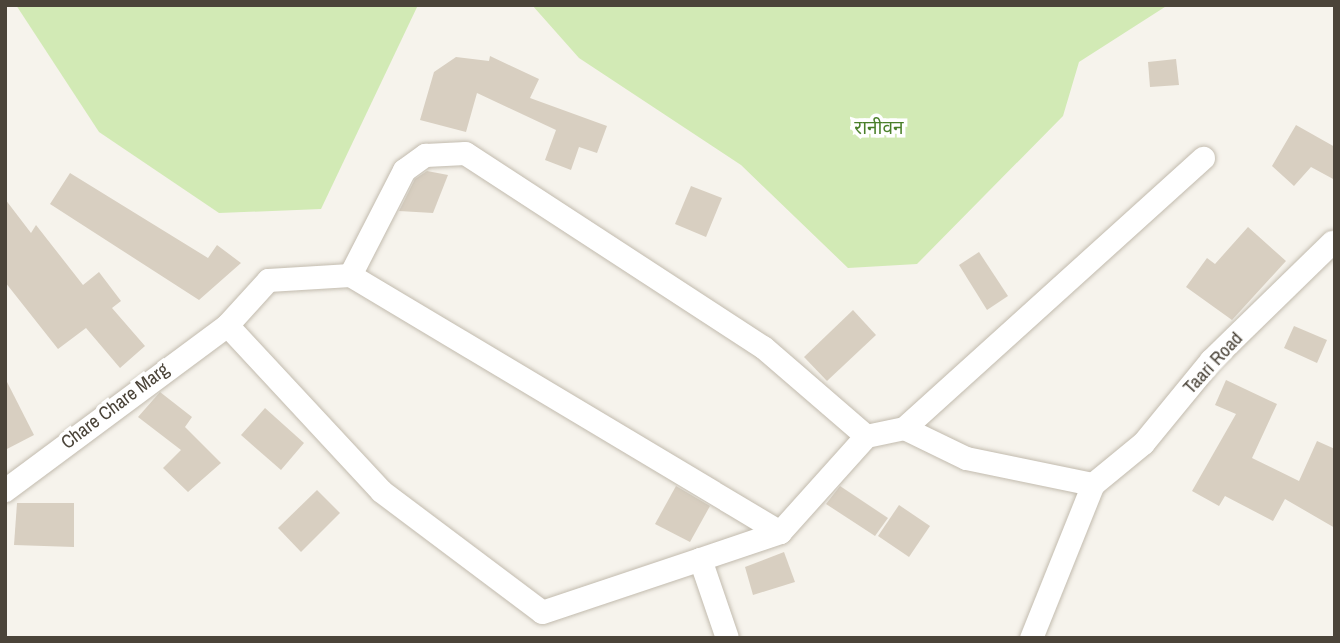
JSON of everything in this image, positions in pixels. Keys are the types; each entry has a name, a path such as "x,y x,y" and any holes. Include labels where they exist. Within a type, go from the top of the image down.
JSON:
{"street":[{"path":"780,532 349,275 404,170 425,155 465,153 763,347 866,436"},
{"path":"227,325 381,491 542,612 780,532 866,436 904,428 1203,158"},
{"name":"Taari Road","path":"1093,484 1143,443 1211,360 1332,242"},
{"name":"Chare Chare Marg","path":"5,490 227,325 268,280 349,275"},
{"path":"904,428 966,458 1093,484 1031,638"},
{"path":"700,559 727,638"}],"green space":[{"path":"16,5 418,5 321,209 219,213 99,132"},
{"name":"रानीवन","path":"532,5 1168,5 1079,62 1063,116 917,264 848,268 741,165 579,58"}],"building":[{"path":"490,56 539,79 530,98 607,126 597,153 579,147 571,170 545,160 556,130 477,93 466,132 420,120 434,72 456,57 489,61"},
{"path":"1176,59 1179,85 1150,87 1148,62"},
{"path":"1296,125 1335,147 1335,180 1311,167 1294,186 1272,166"},
{"path":"427,171 448,175 433,213 399,211 415,179"},
{"path":"70,173 208,258 217,245 241,263 199,300 50,204"},
{"path":"691,186 722,198 706,237 675,224"},
{"path":"5,199 31,233 36,225 83,285 99,272 121,301 112,308 145,346 120,368 86,328 58,349 5,282"},
{"path":"1248,227 1286,261 1232,320 1186,287 1207,258 1215,264"},
{"path":"979,252 1008,296 987,310 959,265"},
{"path":"853,310 876,335 827,381 804,357"},
{"path":"1294,326 1327,340 1317,363 1284,348"},
{"path":"5,378 34,435 5,450"},
{"path":"1226,380 1277,404 1252,458 1299,481 1317,441 1335,449 1335,528 1285,499 1273,521 1225,496 1219,506 1192,491 1236,414 1215,405"},
{"path":"160,392 192,417 185,427 221,463 188,492 163,468 181,450 138,417"},
{"path":"265,408 304,443 281,470 241,435"},
{"path":"676,486 710,506 690,542 655,524"},
{"path":"840,486 888,518 875,536 826,504"},
{"path":"317,490 340,513 301,552 278,528"},
{"path":"17,503 74,503 74,547 14,545"},
{"path":"899,505 930,526 909,557 878,536"},
{"path":"784,552 795,582 753,595 745,567"}]}
